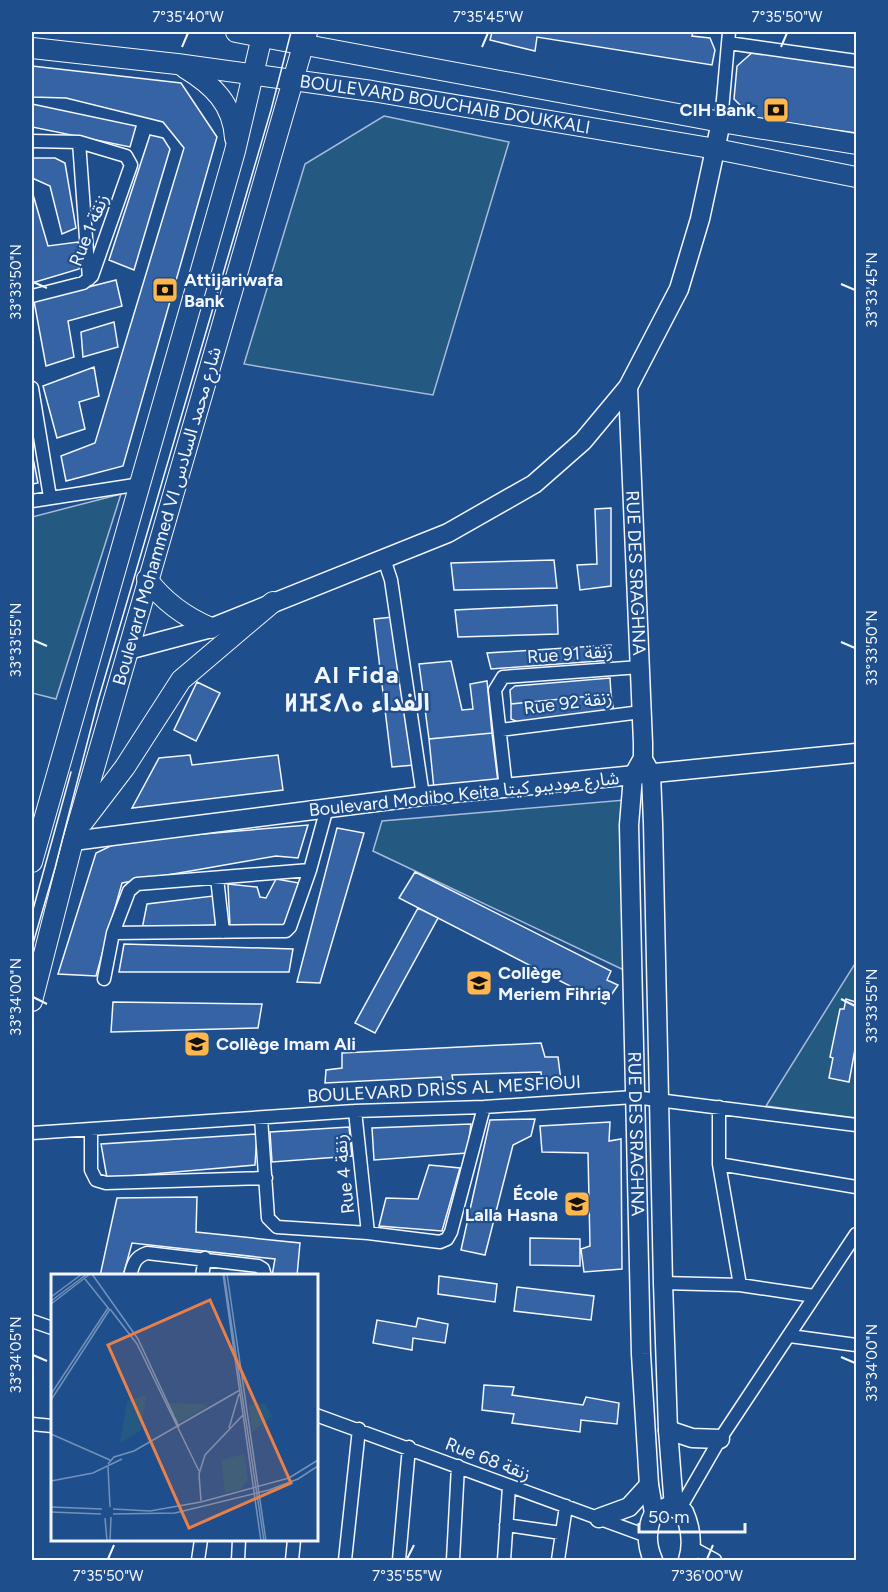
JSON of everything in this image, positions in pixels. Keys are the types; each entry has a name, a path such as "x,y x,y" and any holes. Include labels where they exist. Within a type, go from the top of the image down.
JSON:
{"main road":[{"name":"BOULEVARD BOUCHAIB DOUKKALI","path":"236,32 305,39 721,122 856,144"},
{"name":"Boulevard Mohammed VI شارع محمد السادس","path":"32,862 235,151 262,34"},
{"name":"Boulevard Mohammed VI شارع محمد السادس","path":"32,1001 74,836 305,39"},
{"name":"BOULEVARD BOUCHAIB DOUKKALI","path":"32,48 177,64 372,92 716,149 856,177"},
{"path":"177,64 206,83 227,105 234,124 235,151"},
{"path":"147,579 157,592 181,613 211,628"},
{"path":"74,836 125,767 181,680 273,602"}],"street":[{"path":"128,650 211,628 448,533 534,484 583,441 628,387 679,289 700,219 716,149 721,122 729,37 856,62"},
{"path":"32,141 79,142 89,280"},
{"name":"Rue 1 زنقة","path":"32,296 89,280 129,172 131,165 126,156 79,142"},
{"name":"RUE DES SRAGHNA","path":"628,387 642,769 661,1100 663,1283 668,1430 676,1508 684,1512 688,1523 690,1554"},
{"path":"32,388 50,497"},
{"path":"32,501 141,484"},
{"path":"384,559 391,580 423,796"},
{"name":"Rue 91 زنقة","path":"500,730 495,690 503,677 640,667"},
{"name":"Rue 92 زنقة","path":"500,730 641,712"},
{"path":"500,730 506,788"},
{"name":"Boulevard Modibo Keita شارع موديبو كيتا","path":"74,836 506,788 642,769 856,753"},
{"name":"RUE DES SRAGHNA","path":"642,769 628,825 641,1354 649,1485 654,1513"},
{"path":"113,933 282,932 289,930 310,870 327,808"},
{"path":"104,979 113,933 131,887 310,870"},
{"path":"217,878 223,932"},
{"name":"BOULEVARD DRISS AL MESFIOUI","path":"32,1133 355,1111 484,1107 634,1097 856,1125"},
{"path":"261,1118 268,1218 271,1224 277,1227 368,1233 440,1242 447,1239 451,1232 484,1107"},
{"path":"719,1107 720,1164 740,1285"},
{"name":"Rue 4 زنقة","path":"355,1111 368,1233"},
{"path":"91,1129 91,1170 96,1180 106,1184 266,1178"},
{"path":"720,1164 856,1187"},
{"path":"653,1560 647,1536 654,1513 665,1507 676,1508 856,1234"},
{"path":"130,1274 134,1261 139,1255 147,1253 258,1266 265,1274"},
{"path":"202,1274 205,1258"},
{"path":"663,1283 740,1285 814,1296"},
{"path":"32,1321 51,1328"},
{"path":"790,1336 856,1345"},
{"name":"Rue 68 زنقة","path":"318,1416 409,1447 509,1487 647,1536"},
{"path":"32,1424 51,1426"},
{"path":"345,1560 359,1429"},
{"path":"668,1430 692,1438 720,1439"},
{"path":"399,1560 409,1447"},
{"path":"453,1560 458,1466"},
{"path":"599,1518 629,1508 649,1485"},
{"path":"504,1560 509,1487"},
{"path":"558,1560 566,1506"},
{"path":"506,1525 561,1533"},
{"path":"198,1560 201,1541"},
{"path":"238,1560 239,1541"},
{"path":"292,1560 294,1541"},
{"path":"690,1554 715,1560"}],"shaded area":[{"path":"384,116 509,142 433,395 244,364 305,164"},
{"path":"121,494 56,699 32,693 32,517"},
{"path":"625,800 626,971 373,851 382,821"},
{"path":"856,962 856,1118 766,1106"}],"building":[{"path":"492,32 693,32 692,36 710,38 715,50 712,65 537,37 535,51 490,40"},
{"path":"754,51 856,65 856,133 753,118 734,99 737,66"},
{"path":"32,66 181,83 217,137 123,466 66,481 61,456 95,443 184,148 163,122 66,98 32,97"},
{"path":"32,104 136,126 130,147 32,127"},
{"path":"150,135 163,138 170,149 134,270 109,260"},
{"path":"32,158 55,158 65,163 76,228 62,234 50,186 32,178"},
{"path":"32,191 48,246 78,242 82,258 79,269 32,283"},
{"path":"116,280 122,306 68,321 74,357 46,366 34,301"},
{"path":"114,322 118,347 83,357 81,332"},
{"path":"94,367 99,396 79,402 85,429 57,438 43,386"},
{"path":"32,453 38,483 32,484"},
{"path":"611,508 611,586 580,590 577,565 597,564 595,509"},
{"path":"554,560 557,588 454,590 451,563"},
{"path":"557,605 558,634 458,637 455,610"},
{"path":"393,617 414,765 392,767 374,619"},
{"path":"611,645 612,660 491,669 487,653"},
{"path":"451,661 462,710 473,709 470,684 487,681 492,733 429,739 419,664"},
{"path":"610,678 611,694 511,704 510,690 515,686"},
{"path":"197,682 220,693 196,741 174,730"},
{"path":"611,694 614,713 518,722 511,719 511,704"},
{"path":"492,733 498,782 434,789 429,739"},
{"path":"190,755 192,765 278,755 283,790 132,808 159,758"},
{"path":"308,825 298,858 276,856 122,883 96,976 58,974 96,853 121,841"},
{"path":"337,828 364,833 320,983 297,982"},
{"path":"415,872 611,971 607,980 618,985 605,1004 399,898"},
{"path":"276,879 299,883 288,929 230,927 228,884 257,887 260,897 266,898"},
{"path":"213,896 216,925 142,929 147,904"},
{"path":"418,908 438,918 375,1033 355,1023"},
{"path":"124,944 293,949 289,972 119,972"},
{"path":"846,999 856,1002 856,1044 849,1082 829,1078 833,1058 830,1057 840,1009 844,1009"},
{"path":"113,1002 262,1004 258,1028 111,1032"},
{"path":"541,1043 545,1057 558,1057 561,1081 542,1082 541,1072 452,1075 454,1087 444,1089 441,1077 325,1083 326,1070 342,1068 342,1053"},
{"path":"535,1119 531,1136 513,1145 485,1255 461,1250 490,1120"},
{"path":"610,1122 609,1141 621,1139 622,1269 584,1272 581,1249 590,1246 588,1153 542,1152 540,1126"},
{"path":"471,1124 467,1153 374,1160 372,1128"},
{"path":"349,1127 352,1156 272,1162 270,1132"},
{"path":"257,1134 255,1165 107,1178 101,1144"},
{"path":"429,1165 460,1168 442,1231 379,1226 386,1198 418,1199"},
{"path":"197,1197 196,1232 300,1243 297,1274 272,1274 275,1259 132,1243 124,1274 100,1274 117,1198"},
{"path":"530,1238 580,1239 580,1266 530,1265"},
{"path":"439,1276 497,1284 495,1302 438,1294"},
{"path":"517,1287 594,1296 591,1320 514,1311"},
{"path":"418,1318 448,1324 445,1343 413,1338 412,1350 373,1343 377,1320 416,1327"},
{"path":"484,1385 514,1387 512,1395 583,1405 586,1397 619,1403 617,1424 581,1420 580,1432 512,1423 514,1414 482,1410"}],"tram line":[{"path":"32,947 98,701 271,110 291,32"},
{"path":"32,913 71,772"}],"place":[{"name":"CIH Bank","path":"776,110"},
{"name":"Attijariwafa Bank","path":"165,290"},
{"name":"Collège Meriem Fihria","path":"479,983"},
{"name":"Collège Imam Ali","path":"197,1044"},
{"name":"École Lalla Hasna","path":"577,1204"}],"district":[{"name":"Al Fida ⵍⴼⵉⴷⴰ الفداء","path":"357,689"}]}
